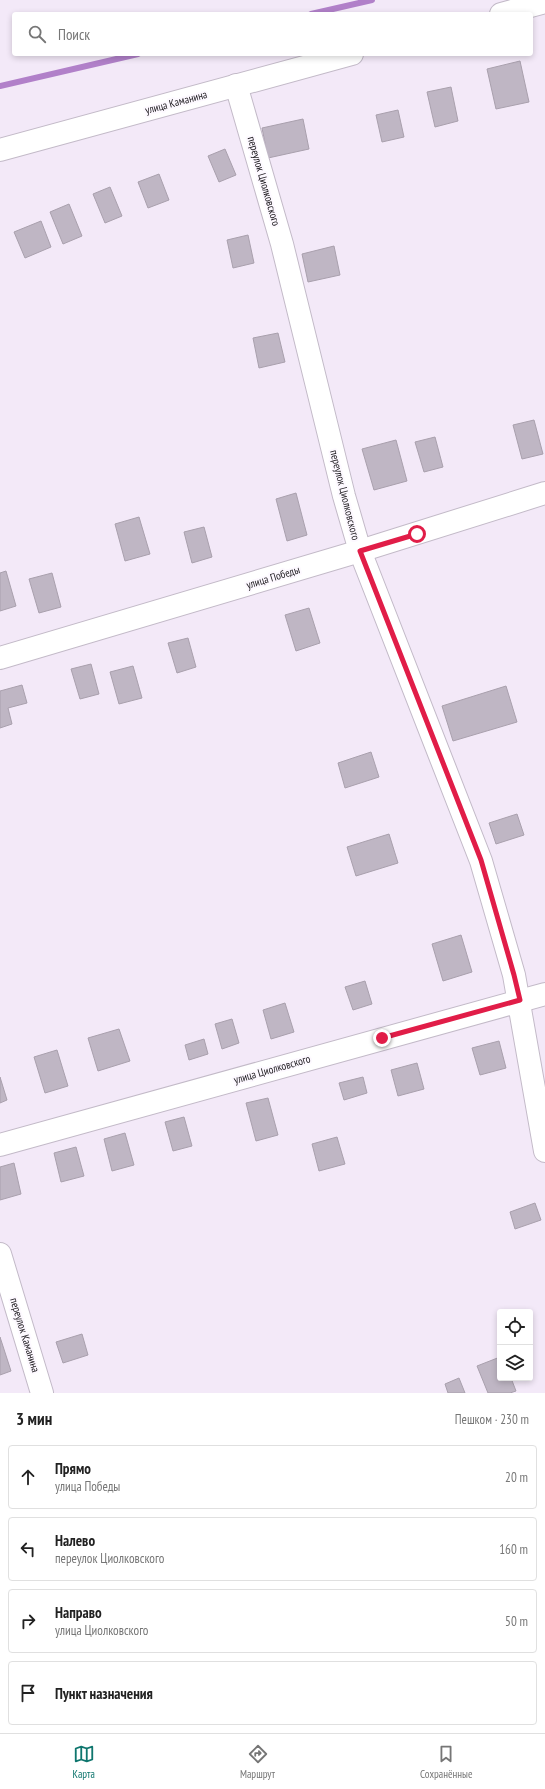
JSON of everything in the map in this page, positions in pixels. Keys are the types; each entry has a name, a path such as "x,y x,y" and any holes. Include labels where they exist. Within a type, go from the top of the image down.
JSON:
{"street":[{"path":"508,12 545,2"},
{"name":"улица Каманина","path":"0,150 345,56"},
{"name":"переулок Циолковского","path":"236,85 282,244 344,496 360,551 481,860 520,1000 545,1150"},
{"name":"улица Победы","path":"0,658 360,551 545,493"},
{"name":"улица Циолковского","path":"0,1145 545,994"},
{"name":"переулок Каманина","path":"0,1254 42,1393"}],"building":[{"path":"520,61 529,102 496,109 487,69"},
{"path":"451,87 458,121 435,127 427,92"},
{"path":"398,110 404,137 382,142 376,115"},
{"path":"303,119 309,149 268,158 262,128"},
{"path":"225,149 236,175 219,182 208,156"},
{"path":"159,174 169,200 148,208 138,182"},
{"path":"110,187 122,216 105,223 93,194"},
{"path":"69,204 82,236 63,244 50,212"},
{"path":"41,221 51,247 25,258 14,232"},
{"path":"248,235 254,263 233,268 227,240"},
{"path":"334,246 340,275 308,282 302,254"},
{"path":"278,333 285,362 259,368 253,338"},
{"path":"534,420 543,454 522,459 513,425"},
{"path":"435,437 443,467 424,472 415,442"},
{"path":"396,440 407,481 374,490 362,449"},
{"path":"296,493 307,535 287,541 276,499"},
{"path":"139,517 150,554 125,561 115,524"},
{"path":"204,527 212,557 192,563 184,532"},
{"path":"6,571 16,606 0,611 0,573"},
{"path":"52,573 61,607 39,613 29,579"},
{"path":"309,608 320,643 296,651 285,615"},
{"path":"188,638 196,667 177,673 168,643"},
{"path":"91,664 99,694 80,699 71,669"},
{"path":"133,666 142,698 119,704 110,672"},
{"path":"22,685 27,703 8,708 12,724 0,728 0,691"},
{"path":"506,686 517,722 453,741 442,706"},
{"path":"371,752 379,777 345,788 338,763"},
{"path":"517,814 524,835 496,844 489,823"},
{"path":"389,834 398,863 356,876 347,847"},
{"path":"461,935 472,972 443,981 432,944"},
{"path":"365,981 372,1004 353,1010 345,987"},
{"path":"285,1003 294,1032 271,1039 263,1010"},
{"path":"232,1019 239,1043 222,1049 215,1024"},
{"path":"119,1029 130,1061 98,1071 88,1038"},
{"path":"204,1039 208,1054 189,1060 185,1045"},
{"path":"499,1041 506,1068 480,1075 472,1048"},
{"path":"57,1050 68,1086 45,1093 34,1057"},
{"path":"417,1063 424,1089 398,1096 391,1070"},
{"path":"0,1077 7,1100 0,1103"},
{"path":"363,1077 367,1093 344,1100 339,1083"},
{"path":"268,1098 278,1135 256,1141 246,1103"},
{"path":"184,1117 192,1146 173,1151 165,1122"},
{"path":"125,1133 134,1165 112,1171 104,1139"},
{"path":"337,1137 345,1164 319,1171 312,1144"},
{"path":"76,1147 84,1176 61,1182 54,1153"},
{"path":"14,1163 21,1194 0,1200 0,1167"},
{"path":"535,1203 541,1220 515,1229 510,1212"},
{"path":"82,1334 88,1355 63,1363 56,1342"},
{"path":"0,1337 11,1371 0,1375"},
{"path":"497,1358 497,1381 512,1381 516,1391 510,1393 488,1393 477,1366"},
{"path":"459,1378 465,1393 448,1393 445,1384"}],"waterway":[{"path":"320,12 372,0"},
{"path":"0,86 129,56"}],"route":[{"path":"382,1038 520,1000 481,860 360,551 417,534"}]}
